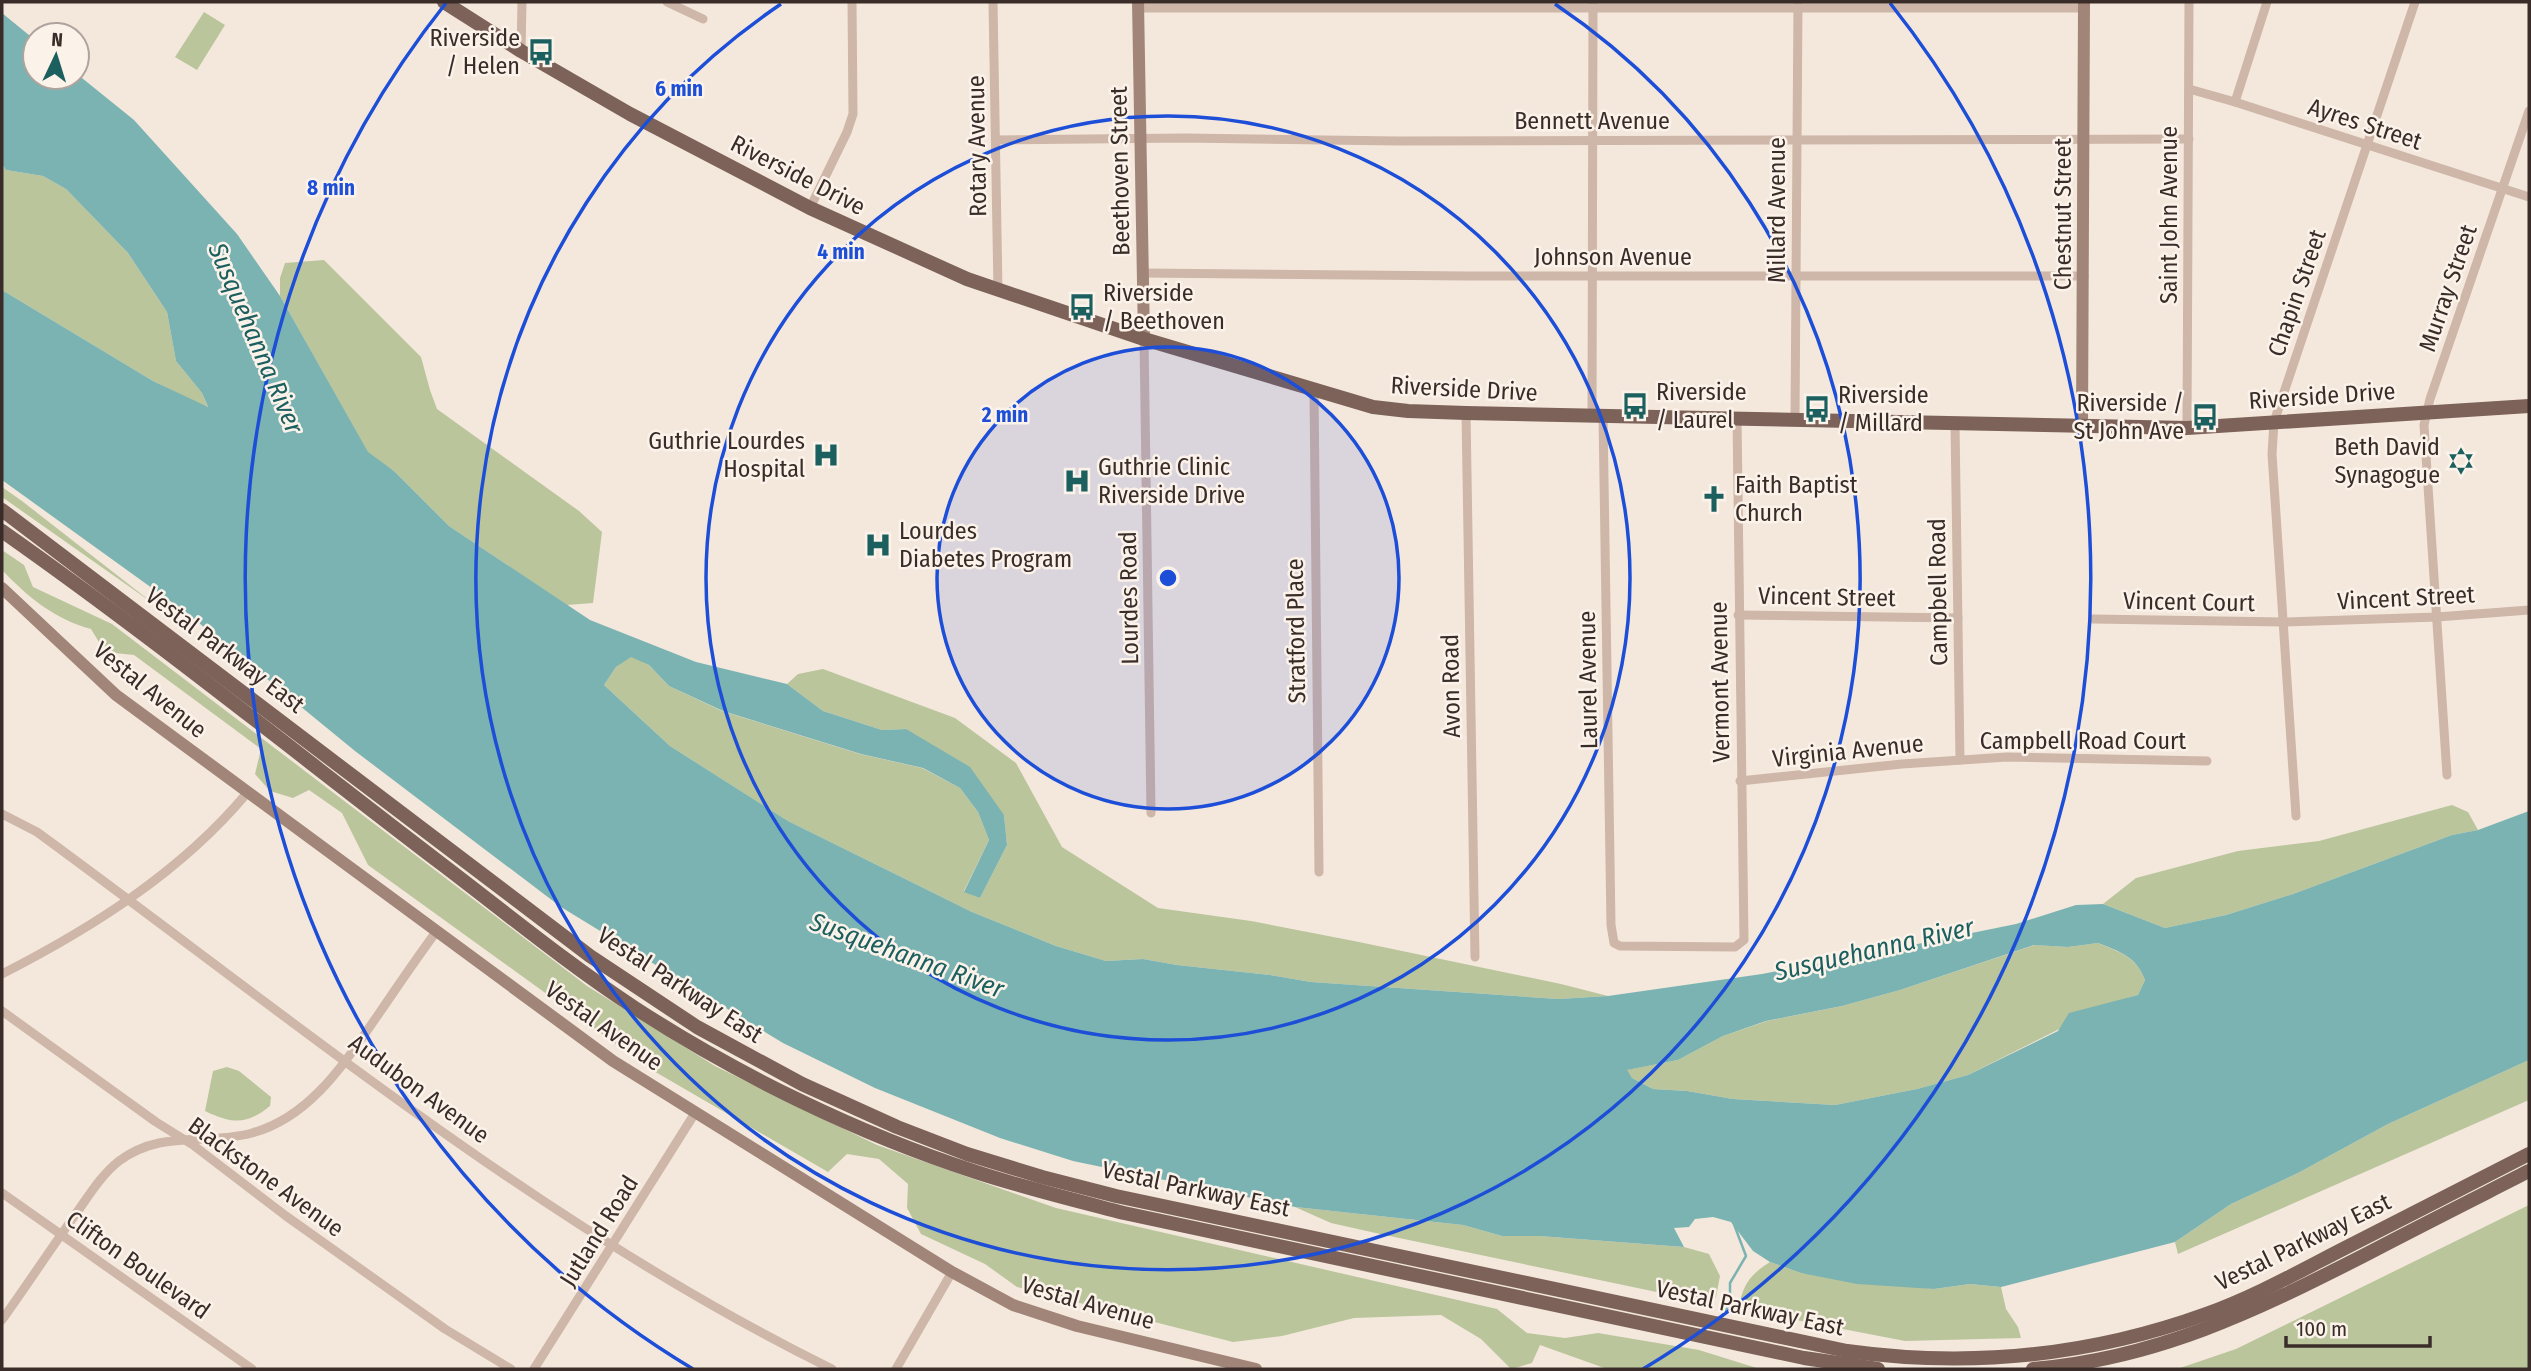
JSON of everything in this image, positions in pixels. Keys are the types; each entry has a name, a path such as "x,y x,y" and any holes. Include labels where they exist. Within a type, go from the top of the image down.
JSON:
{"main road":[{"name":"Riverside Drive","path":"444,2 521,51 630,114 885,244 998,290 1144,339 1314,391 1384,409 2187,428 2529,406"},
{"name":"Vestal Parkway East","path":"2,510 590,956 697,1027 802,1084 897,1127 967,1154 1092,1190 1847,1351 1920,1359 1987,1359 2073,1350 2128,1338 2210,1313 2294,1275 2529,1154"},
{"name":"Vestal Parkway East","path":"2,531 109,609 534,935 635,1008 738,1068 839,1118 891,1141 974,1171 1124,1213 1791,1355 1852,1367 1878,1369"},
{"name":"Vestal Parkway East","path":"2033,1369 2133,1352 2181,1339 2230,1320 2309,1284 2529,1171"}],"street":[{"path":"521,51 522,2"},
{"path":"667,2 703,19"},
{"path":"810,208 853,114 852,2"},
{"name":"Rotary Avenue","path":"993,2 998,290"},
{"name":"Saint John Avenue","path":"2187,428 2189,2"},
{"path":"2235,102 2267,2"},
{"name":"Chapin Street","path":"2296,816 2272,453 2274,422 2415,2"},
{"path":"1138,5 2084,5"},
{"name":"Beethoven Street","path":"1138,5 1144,339"},
{"name":"Laurel Avenue","path":"1593,5 1592,275 1611,925 1614,943 1619,946 1735,947 1741,944"},
{"name":"Millard Avenue","path":"1795,419 1798,5"},
{"name":"Chestnut Street","path":"2082,426 2084,5"},
{"name":"Ayres Street","path":"2189,89 2529,197"},
{"name":"Murray Street","path":"2447,775 2425,441 2427,412 2529,111"},
{"name":"Bennett Avenue","path":"996,140 2189,139"},
{"name":"Johnson Avenue","path":"1143,273 2084,276"},
{"name":"Lourdes Road","path":"1144,339 1151,813"},
{"name":"Stratford Place","path":"1314,391 1319,872"},
{"name":"Avon Road","path":"1466,413 1475,957"},
{"name":"Vermont Avenue","path":"1737,418 1740,781 1745,931 1741,944"},
{"name":"Campbell Road","path":"1955,424 1960,760"},
{"name":"Vestal Avenue","path":"3,592 116,695 613,1061 695,1113 824,1190 952,1272 1013,1305 1077,1326 1215,1364 1256,1369"},
{"name":"Vincent Street","path":"2284,622 2437,617 2529,610"},
{"name":"Vincent Street","path":"1738,615 1958,618"},
{"name":"Vincent Court","path":"2093,619 2284,622"},
{"name":"Campbell Road Court","path":"1960,760 2007,757 2207,761"},
{"name":"Virginia Avenue","path":"1740,781 1960,760"},
{"path":"2,974 50,949 130,900 233,811 247,793"},
{"name":"Audubon Avenue","path":"2,814 37,832 346,1060 544,1200 682,1288 832,1369"},
{"path":"2,1320 90,1194 121,1160 150,1144 170,1139 237,1136 255,1132 285,1120 312,1098 346,1060 436,932"},
{"name":"Blackstone Avenue","path":"2,1011 434,1321 511,1369"},
{"name":"Jutland Road","path":"534,1369 695,1113"},
{"name":"Clifton Boulevard","path":"2,1193 252,1369"},
{"path":"896,1369 952,1272"}],"green space":[{"path":"204,12 225,25 197,70 175,57"},
{"path":"2,164 6,170 43,176 66,189 128,253 167,312 176,361 202,393 208,408 153,381 2,290"},
{"path":"324,260 421,357 437,409 579,511 602,532 593,603 567,605 449,526 394,471 368,453 280,296 280,278 285,263"},
{"path":"2,487 22,501 154,604 2,497"},
{"path":"2,550 24,565 33,587 112,624 587,986 715,1066 877,1145 1056,1208 1497,1309 1527,1333 1565,1338 1598,1333 1699,1350 1760,1369 1607,1369 1540,1345 1532,1363 1511,1369 1481,1339 1441,1315 1354,1318 1282,1336 1233,1342 1017,1287 985,1264 921,1234 907,1208 908,1184 879,1159 847,1154 828,1172 652,1070 368,865 342,813 309,790 293,798 270,791 255,774 261,749 134,655 105,652 91,629 53,613 32,598 2,570"},
{"path":"631,656 649,665 669,686 722,711 860,754 922,768 960,788 978,812 989,840 964,891 980,898 1007,845 1004,815 906,729 882,730 823,711 787,684 798,674 823,669 955,718 1016,763 1062,847 1158,908 1251,921 1354,941 1608,996 1558,999 1311,982 1143,959 1106,961 1056,946 972,912 788,821 670,746 604,685 616,667"},
{"path":"2452,805 2468,812 2478,830 2452,835 2293,894 2226,915 2165,928 2103,904 2136,878 2238,851 2319,841"},
{"path":"2098,943 2126,956 2142,972 2145,980 2138,995 2111,1003 1968,1075 1917,1089 1835,1105 1733,1099 1687,1091 1653,1089 1632,1078 1626,1070 1678,1060 1723,1036 1767,1021 1842,1006 1900,990 2035,945 2068,947"},
{"path":"2529,1060 2529,1100 2178,1254 2175,1242 2231,1204 2298,1173 2388,1124"},
{"path":"227,1067 239,1071 271,1097 270,1106 254,1117 239,1120 223,1118 205,1111 213,1071"},
{"path":"2529,1205 2529,1369 2177,1369 2236,1349"},
{"path":"1295,1207 1463,1225 1502,1236 1539,1236 1684,1247 1709,1254 1720,1276 1716,1297 1709,1303 1331,1223"},
{"path":"1770,1262 1801,1273 1934,1289 1970,1284 2001,1287 2006,1309 2018,1327 2021,1338 1905,1341 1754,1312 1740,1301 1742,1294 1750,1278"}],"water":[{"name":"Susquehanna River","path":"2,13 21,29 21,91 91,91 91,85 134,120 237,234 280,296 368,452 394,471 449,526 590,620 696,662 787,684 823,711 882,730 906,729 970,767 1004,815 1007,845 980,898 964,892 989,840 978,812 960,788 923,768 861,754 723,711 669,686 649,665 631,657 616,667 604,685 670,746 788,821 972,912 1056,946 1106,961 1143,959 1311,982 1558,999 1608,996 1762,974 1883,951 2016,924 2076,905 2103,904 2165,928 2226,915 2293,894 2452,835 2478,830 2529,811 2529,1060 2388,1124 2298,1173 2231,1204 2175,1242 2001,1287 1970,1284 1934,1289 1857,1284 1801,1273 1770,1262 1753,1251 1731,1222 1713,1217 1695,1219 1689,1227 1674,1228 1684,1247 1539,1236 1502,1236 1463,1225 1295,1207 1073,1161 1000,1138 875,1088 783,1043 561,907 355,751 188,614 2,480 2,290 153,381 208,407 202,393 176,361 167,312 128,253 66,189 43,176 6,170 2,164","holes":["2098,943 2132,960 2142,972 2145,980 2138,995 2069,1013 2058,1031 1968,1075 1917,1089 1835,1105 1733,1099 1687,1091 1653,1089 1632,1078 1627,1070 1678,1060 1723,1036 1766,1021 1842,1006 1900,990 2034,945 2068,947"]}],"waterway":[{"path":"1723,1315 1730,1303 1730,1283 1746,1256 1732,1219"}],"place":[{"name":"Riverside / Helen","path":"541,52"},
{"name":"Riverside / Beethoven","path":"1082,307"},
{"name":"Riverside / Laurel","path":"1635,406"},
{"name":"Riverside / Millard","path":"1817,409"},
{"name":"Riverside / St John Ave","path":"2205,417"},
{"name":"Guthrie Lourdes Hospital","path":"826,455"},
{"name":"Beth David Synagogue","path":"2461,461"},
{"name":"Guthrie Clinic Riverside Drive","path":"1077,481"},
{"name":"Faith Baptist Church","path":"1714,499"},
{"name":"Lourdes Diabetes Program","path":"878,545"}]}
